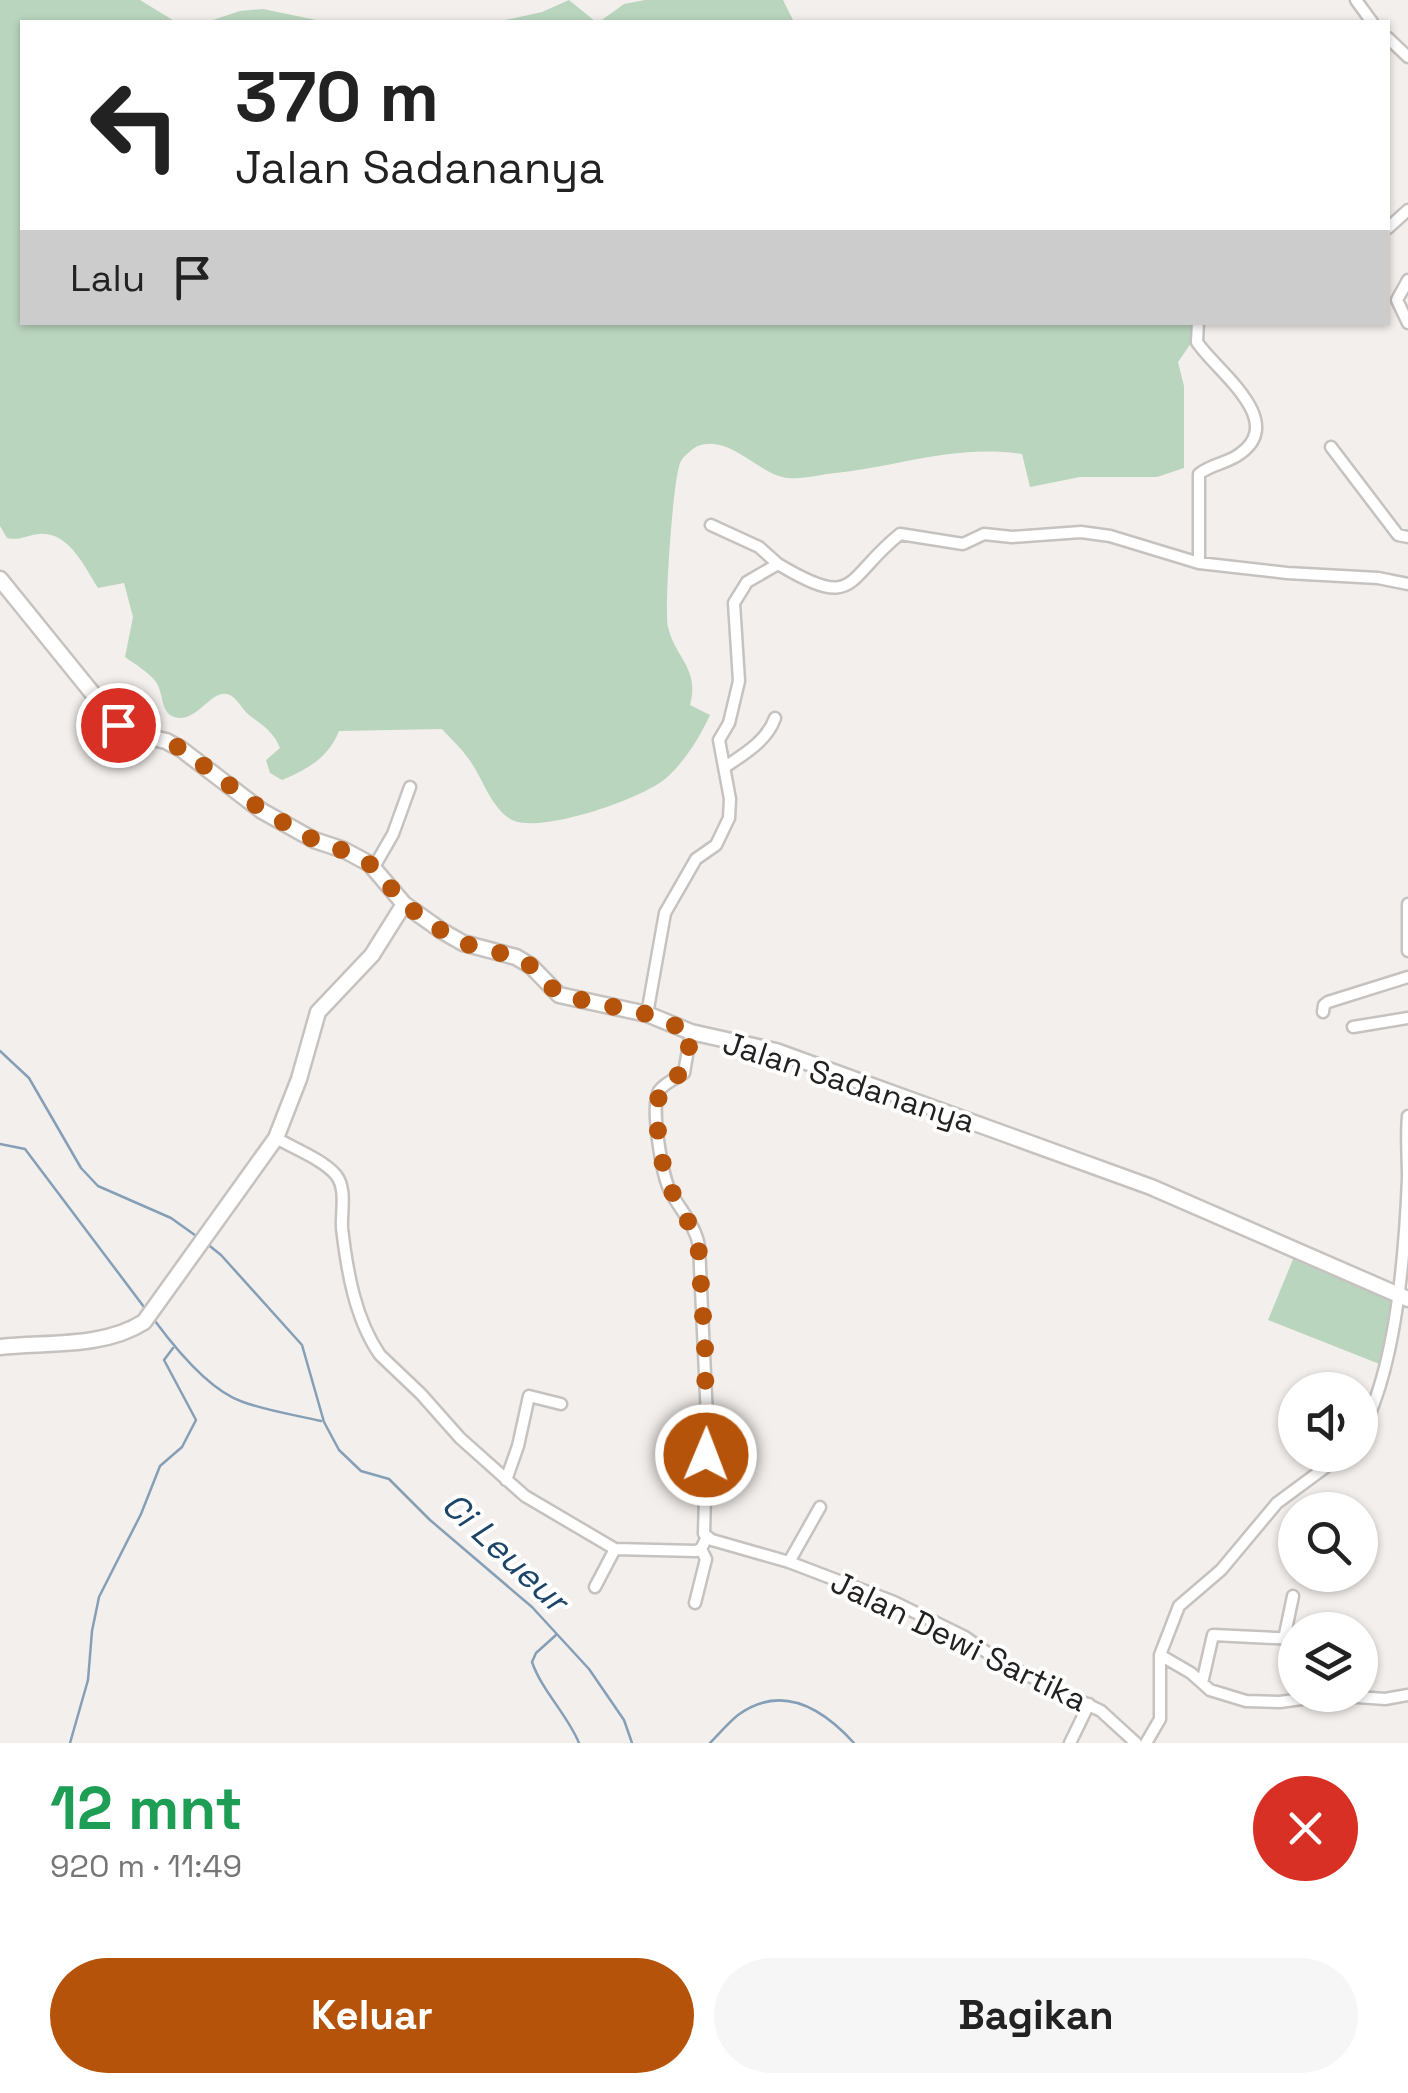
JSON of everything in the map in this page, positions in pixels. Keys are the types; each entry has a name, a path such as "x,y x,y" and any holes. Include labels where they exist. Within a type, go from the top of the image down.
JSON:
{"street":[{"path":"1408,280 1396,300 1408,323"},
{"path":"1198,325 1197,342 1243,394 1256,425 1253,440 1241,454 1199,474 1199,563"},
{"path":"1331,447 1398,534 1408,537"},
{"path":"711,526 758,547 778,564 819,586 835,589 859,577 901,534 963,544 984,534 1012,537 1081,532 1110,536 1199,563 1408,584"},
{"path":"647,1014 665,913 696,859 716,845 729,818 726,766 719,740 730,724 739,681 734,603 747,582 778,564"},
{"name":"Jalan Sadananya","path":"0,579 124,731 182,749 262,810 314,840 358,856 374,867 404,904 462,943 524,961 559,995 647,1014 691,1032 776,1051 1151,1187 1402,1297"},
{"path":"726,766 757,744 775,718"},
{"path":"374,867 410,787"},
{"path":"0,1347 64,1343 118,1334 140,1325 162,1300 276,1138 299,1079 318,1012 372,955 404,904"},
{"path":"1408,904 1408,951"},
{"path":"1324,1012 1328,1002 1408,977"},
{"path":"1353,1027 1408,1018"},
{"path":"691,1032 686,1069 659,1090 657,1124 667,1184 693,1227 699,1246 707,1416 702,1531 707,1537 701,1549"},
{"path":"1378,1395 1402,1297 1408,1116"},
{"path":"276,1138 328,1168 341,1183 346,1259 369,1339 460,1438 525,1496 615,1549 701,1549"},
{"path":"506,1480 520,1442 528,1398 532,1395 561,1404"},
{"path":"1146,1743 1161,1711 1160,1655 1171,1622 1184,1600 1221,1570 1277,1503 1319,1472"},
{"path":"789,1562 820,1507"},
{"name":"Jalan Dewi Sartika","path":"707,1537 789,1562 922,1615 999,1660 1089,1704 1110,1717 1136,1743"},
{"path":"596,1587 615,1549"},
{"path":"694,1603 706,1558 701,1549"},
{"path":"1292,1612 1293,1596"},
{"path":"1202,1683 1213,1635 1278,1638"},
{"path":"1160,1655 1214,1693 1246,1700 1280,1702 1330,1695 1385,1699 1408,1695"},
{"path":"1070,1743 1089,1704"}],"green space":[{"path":"0,0 140,0 173,20 20,20 20,325 1204,325 1178,362 1184,386 1184,468 1157,477 1080,477 1030,487 1022,454 971,452 789,478 722,446 710,444 691,450 682,459 675,490 667,616 671,638 692,682 690,705 710,715 679,765 653,787 590,812 545,822 526,823 505,815 468,758 442,729 339,731 316,762 282,780 270,773 266,760 280,748 277,742 233,697 219,695 189,716 168,714 156,682 125,657 133,617 124,583 98,588 75,552 59,538 39,534 7,538 0,526"},
{"path":"569,0 594,20 505,20 542,12"},
{"path":"645,0 783,0 793,20 602,20 624,4"},
{"path":"263,9 316,20 213,20"},
{"path":"1296,1252 1394,1299 1382,1365 1268,1320"}],"waterway":[{"name":"Ci Leueur","path":"0,1051 29,1078 81,1168 98,1186 171,1218 199,1238"},
{"name":"Ci Leueur","path":"0,1144 25,1149 147,1311"},
{"name":"Ci Leueur","path":"206,1243 302,1345 324,1422 339,1450 361,1471 389,1479 430,1520 532,1607 589,1669 624,1720 632,1743"},
{"name":"Ci Leueur","path":"155,1321 194,1368 231,1396 262,1408 321,1421"},
{"path":"70,1743 88,1680 99,1597 141,1514 160,1466 182,1447 196,1420 164,1360 173,1348"},
{"path":"556,1635 532,1662 579,1743"},
{"name":"Ci Leueur","path":"710,1743 738,1715 770,1701 801,1704 829,1720 854,1743"}],"route":[{"path":"118,725 127,733 166,741 182,749 262,810 314,840 358,856 374,867 404,904 442,931 462,943 516,957 531,966 559,995 647,1014 691,1032 686,1069 659,1090 657,1124 667,1184 698,1240 705,1346 706,1455"}]}
